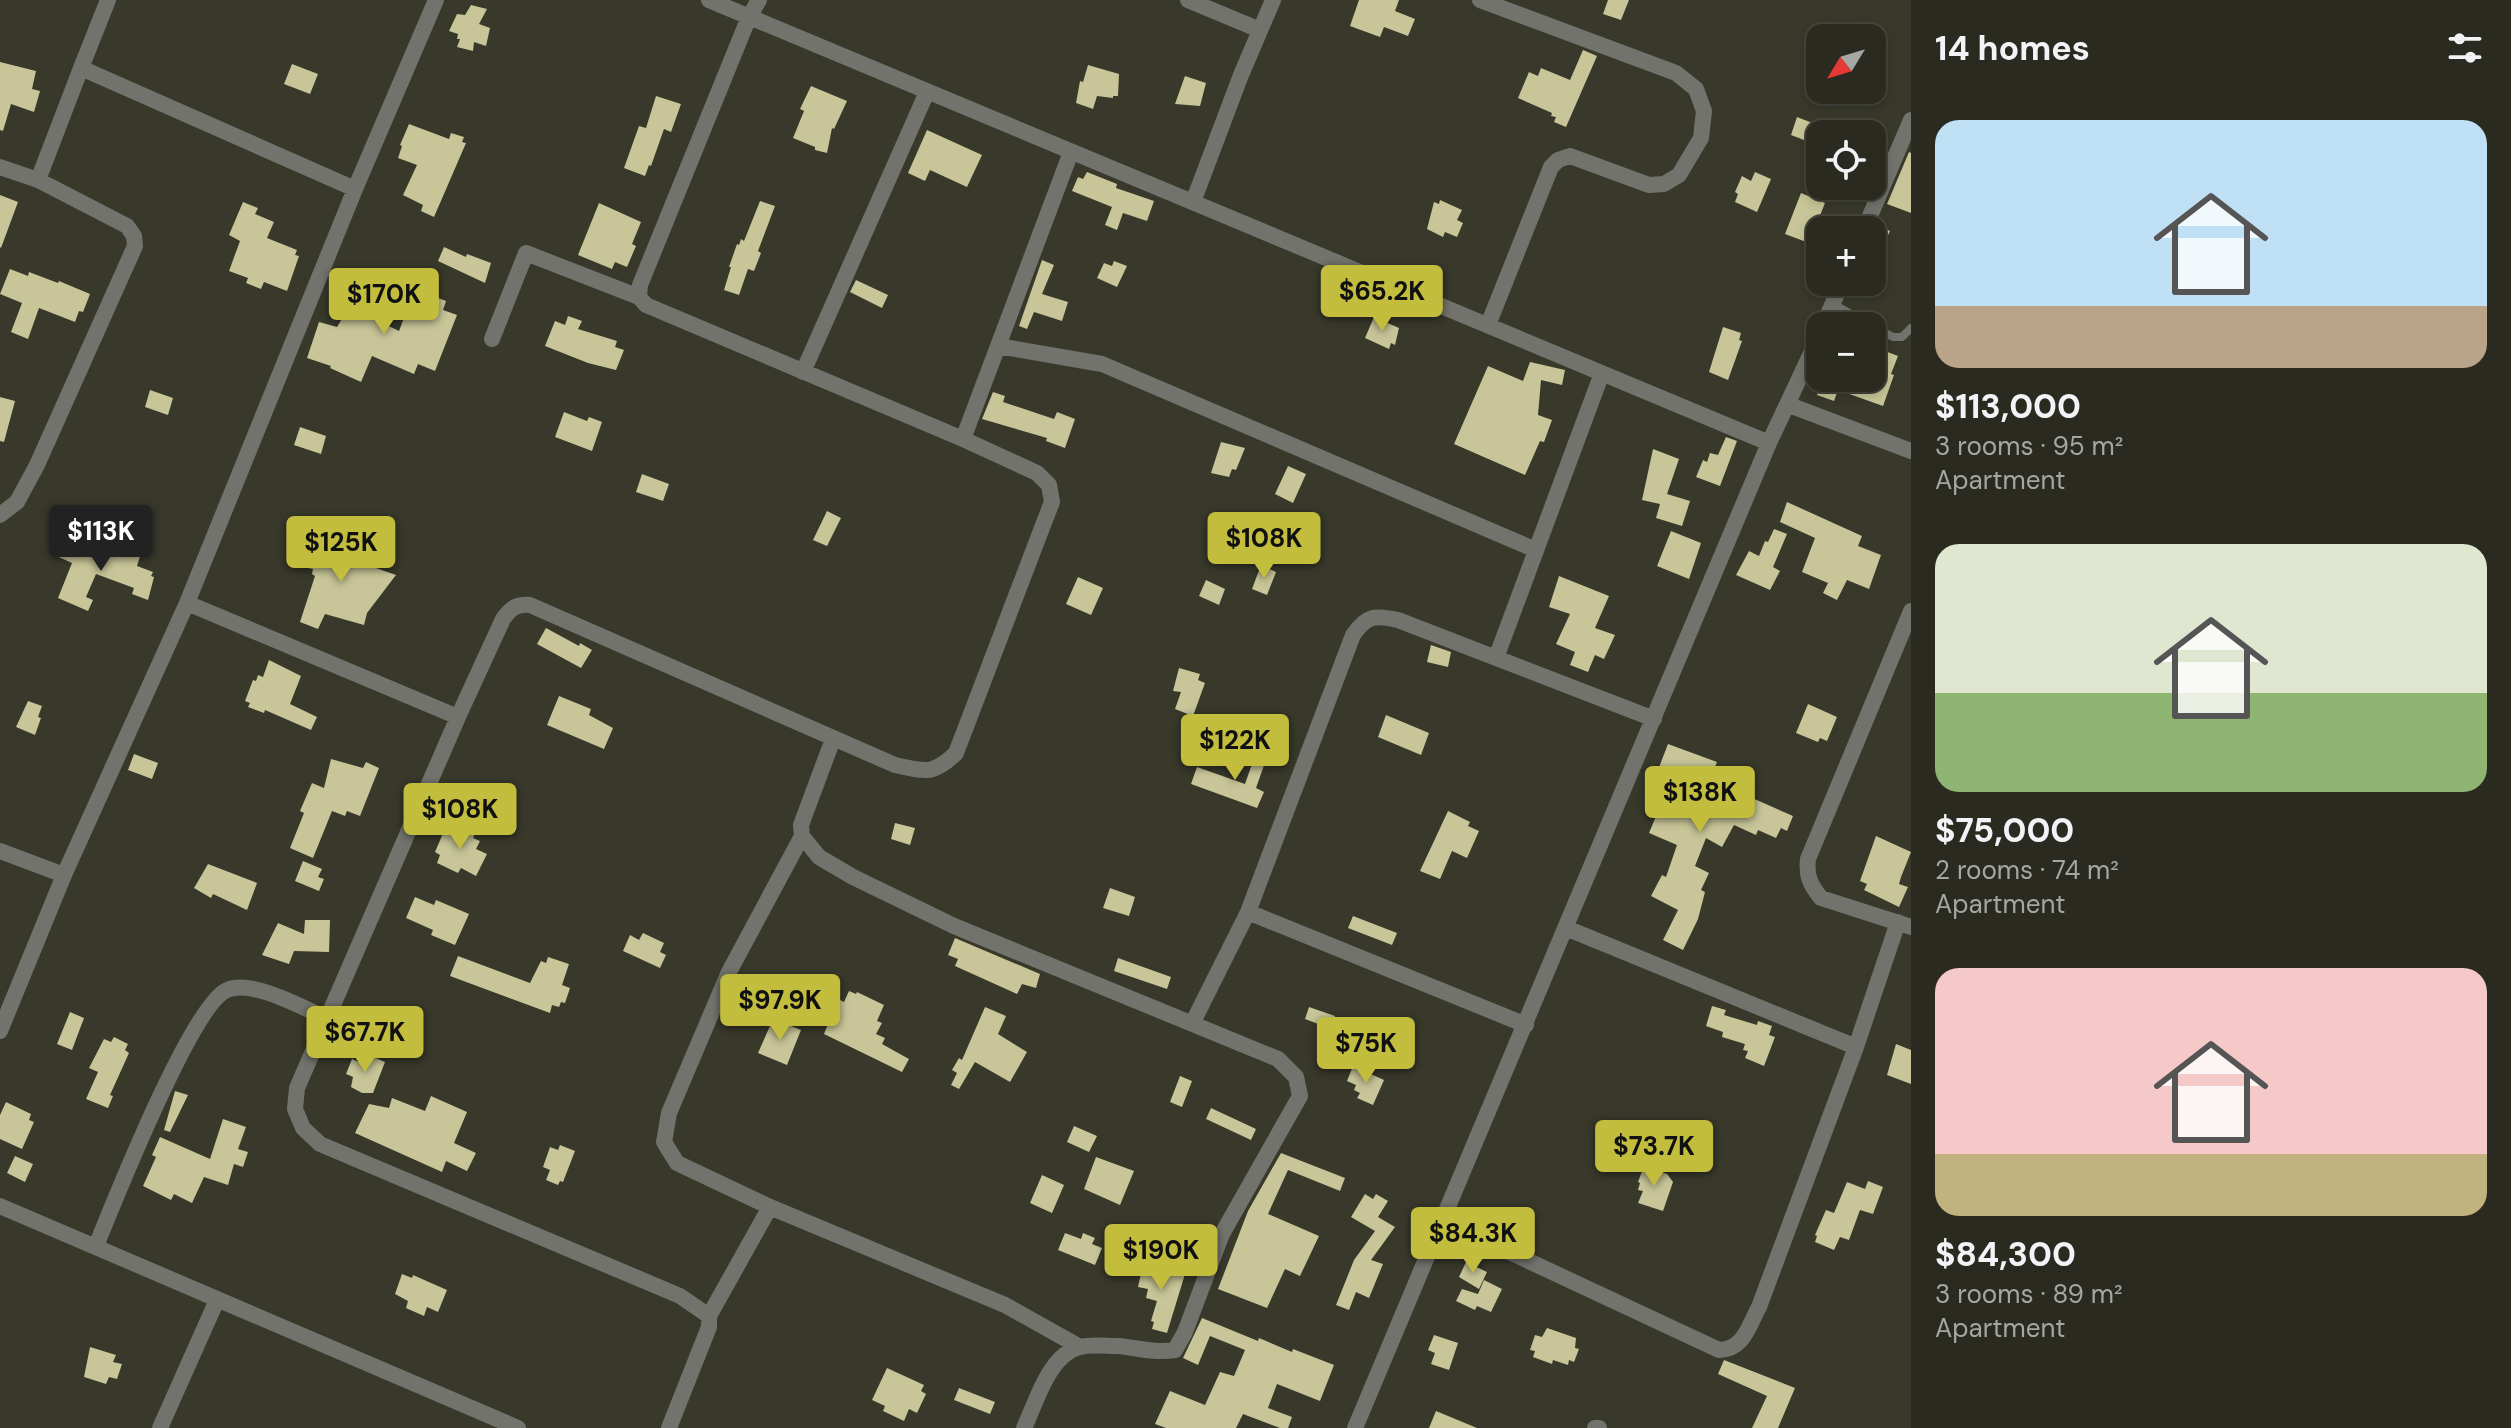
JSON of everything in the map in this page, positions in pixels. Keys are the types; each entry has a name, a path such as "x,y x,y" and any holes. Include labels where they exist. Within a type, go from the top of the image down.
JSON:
{"street":[{"path":"38,180 108,0"},
{"path":"0,1031 64,875 187,603 355,189 436,0"},
{"path":"709,0 1769,443"},
{"path":"639,297 640,285 749,17 759,0"},
{"path":"1188,0 1260,30"},
{"path":"1193,202 1273,0"},
{"path":"1480,0 1676,73 1696,89 1704,111 1701,138 1679,175 1664,184 1649,185 1570,156 1558,160 1551,167 1488,325"},
{"path":"81,68 355,189"},
{"path":"803,372 927,92"},
{"path":"1870,216 1911,120"},
{"path":"963,439 1071,152"},
{"path":"0,167 38,180 127,226 134,236 135,246 37,465 17,502 0,515"},
{"path":"492,339 526,253 639,297 646,305 963,439 1037,473 1049,485 1052,502 956,753 942,767 923,771 895,765 530,605 518,604 509,611 458,717 297,1088 295,1109 303,1128 320,1144 680,1296 709,1316"},
{"path":"1829,312 1836,296"},
{"path":"998,346 1102,364 1536,550"},
{"path":"1355,1428 1769,443 1806,366"},
{"path":"1496,658 1602,373"},
{"path":"1789,405 1911,451"},
{"path":"187,603 458,717"},
{"path":"1443,1221 1719,1350 1732,1349 1740,1343 1759,1307 1905,925 1821,898 1807,873 1808,859 1911,611"},
{"path":"1193,1022 1248,912 1353,635 1363,621 1380,616 1398,620 1654,719"},
{"path":"833,739 801,825 802,836 729,972 669,1113 664,1142 677,1163 770,1207 1005,1305 1080,1347"},
{"path":"802,836 819,857 853,877 954,926 1278,1059 1296,1077 1300,1096 1222,1234 1185,1332 1175,1350 1158,1353 1117,1346 1080,1347 1065,1354 1054,1366 1024,1428"},
{"path":"0,851 64,875"},
{"path":"1248,912 1526,1025"},
{"path":"1566,928 1856,1047"},
{"path":"96,1246 155,1106 211,1003 228,989 253,987 326,1018"},
{"path":"0,1206 518,1428"},
{"path":"669,1428 709,1327 709,1316 770,1207"},
{"path":"160,1428 217,1300"}],"lane":[{"path":"1833,304 1893,337 1902,337 1910,330"}],"building":[{"path":"1359,0 1399,0 1395,11 1415,19 1408,36 1384,27 1380,37 1350,26"},
{"path":"1608,0 1629,0 1621,20 1603,14"},
{"path":"471,5 487,9 479,24 490,28 486,46 474,42 473,51 457,47 458,34 449,31 457,14 465,15"},
{"path":"1583,50 1597,56 1566,127 1554,122 1556,117 1551,116 1552,113 1518,98 1529,72 1538,76 1541,68 1570,80"},
{"path":"0,62 36,71 32,89 40,91 34,112 11,104 3,131 0,130"},
{"path":"292,64 318,74 310,94 284,84"},
{"path":"1088,65 1119,74 1118,96 1097,96 1093,109 1076,103 1080,81 1083,82"},
{"path":"1185,76 1206,83 1200,106 1175,104"},
{"path":"811,86 847,101 832,128 827,153 793,138 804,111 800,109"},
{"path":"656,96 681,104 671,132 664,129 645,176 624,168 639,126 646,128"},
{"path":"1797,117 1806,121 1806,141 1791,135"},
{"path":"409,124 449,139 451,133 464,137 462,142 466,143 434,217 421,211 423,205 403,195 417,165 398,158"},
{"path":"927,130 982,155 967,187 930,170 925,181 908,173"},
{"path":"1911,153 1911,213 1887,204"},
{"path":"1087,172 1117,184 1116,188 1154,201 1147,221 1123,213 1117,230 1105,225 1112,207 1072,191 1078,177 1083,179"},
{"path":"1755,172 1771,179 1757,212 1735,202 1738,194 1735,192 1742,176 1751,181"},
{"path":"1801,193 1806,195 1806,200 1825,203 1820,216 1806,216 1806,242 1785,234"},
{"path":"0,195 18,202 1,248 0,247"},
{"path":"1440,200 1462,210 1457,220 1463,223 1457,237 1445,232 1443,237 1427,229 1434,202 1439,204"},
{"path":"760,201 775,206 754,271 748,269 739,295 724,290 729,267 737,244 741,239 744,241"},
{"path":"243,202 258,208 255,214 274,222 267,238 297,250 295,255 299,256 287,291 264,282 261,289 246,283 248,278 229,271 240,241 229,235"},
{"path":"599,203 641,222 627,267 615,262 612,269 578,255"},
{"path":"444,247 491,263 485,283 438,261"},
{"path":"1042,260 1054,265 1042,294 1068,302 1062,321 1034,312 1027,329 1019,326"},
{"path":"1114,261 1127,266 1117,287 1097,278 1104,263 1112,266"},
{"path":"10,269 28,276 29,272 59,281 90,294 83,312 79,311 75,322 39,308 28,339 11,332 22,303 0,294"},
{"path":"856,280 888,295 882,308 850,292"},
{"path":"365,282 382,293 368,316 399,331 415,289 446,301 443,310 457,315 435,371 418,364 414,374 372,356 361,382 331,366 307,358 319,322 337,327"},
{"path":"568,316 582,321 578,329 617,341 615,347 624,350 616,370 545,346 555,321 565,325"},
{"path":"1374,317 1399,328 1395,345 1391,343 1389,349 1365,338"},
{"path":"1723,327 1741,333 1739,340 1742,341 1728,380 1709,372"},
{"path":"1886,351 1898,356 1883,406 1844,392 1886,392"},
{"path":"1530,362 1565,370 1562,385 1541,380 1538,415 1552,420 1544,442 1540,441 1525,475 1454,444 1488,366 1523,381"},
{"path":"150,390 173,398 168,415 145,407"},
{"path":"993,392 1005,396 1003,402 1054,419 1057,412 1075,419 1065,448 1046,441 1047,438 982,419"},
{"path":"1818,392 1837,392 1834,401 1817,395"},
{"path":"0,397 15,401 4,442 0,441"},
{"path":"564,412 587,421 589,417 602,422 592,451 555,437"},
{"path":"300,427 326,436 321,454 294,445"},
{"path":"1726,437 1737,441 1720,486 1696,477 1703,460 1707,462 1710,453 1718,455"},
{"path":"1221,442 1245,448 1236,470 1232,469 1229,477 1211,473"},
{"path":"1653,449 1679,459 1667,494 1690,501 1682,526 1656,518 1660,504 1642,500"},
{"path":"1288,466 1306,474 1293,503 1275,494"},
{"path":"642,474 669,484 663,501 636,492"},
{"path":"1787,502 1862,536 1858,546 1881,555 1869,589 1847,580 1837,600 1823,593 1828,583 1802,572 1815,538 1780,522"},
{"path":"827,511 841,518 827,546 813,540"},
{"path":"1774,529 1787,534 1773,567 1780,571 1770,590 1736,575 1749,551 1759,556"},
{"path":"1671,531 1701,543 1689,579 1657,566"},
{"path":"57,542 94,558 99,544 124,555 127,548 141,553 137,566 153,572 151,576 154,577 148,600 132,594 134,588 96,574 86,597 93,600 88,611 58,598 72,563 52,554"},
{"path":"348,542 380,554 376,568 396,575 367,613 364,625 325,614 318,629 300,622 315,576 313,569 288,564 292,545 342,558"},
{"path":"1261,565 1276,572 1267,595 1252,589"},
{"path":"1559,576 1609,596 1595,628 1615,635 1604,659 1595,655 1588,672 1570,665 1575,652 1556,644 1570,614 1549,607"},
{"path":"1078,577 1103,588 1091,615 1066,604"},
{"path":"1206,580 1225,589 1219,605 1199,596"},
{"path":"546,628 592,650 581,668 537,644"},
{"path":"1431,645 1451,652 1448,667 1427,662"},
{"path":"269,660 301,676 290,704 317,717 311,730 265,710 264,713 248,707 250,703 245,701 253,680 256,681 258,675 263,677"},
{"path":"1179,668 1200,674 1198,680 1205,683 1193,716 1175,709 1181,692 1173,691"},
{"path":"559,696 591,709 589,715 613,728 604,749 547,725"},
{"path":"28,701 42,706 35,735 16,727"},
{"path":"1808,704 1837,717 1827,741 1820,738 1818,742 1796,733"},
{"path":"1386,715 1429,733 1421,755 1378,737"},
{"path":"1668,744 1717,762 1704,793 1730,802 1734,790 1793,816 1787,831 1781,828 1776,838 1758,830 1756,835 1734,825 1722,847 1706,838 1695,866 1709,873 1701,890 1705,892 1698,919 1683,950 1663,940 1678,910 1651,896 1662,875 1666,877 1677,845 1649,833 1662,802 1674,807 1683,781 1658,770"},
{"path":"1258,747 1269,751 1256,788 1264,792 1257,808 1191,784 1197,767 1245,784"},
{"path":"134,754 158,763 152,779 128,770"},
{"path":"331,759 363,768 366,762 379,768 360,816 347,811 345,816 332,811 313,858 290,848 312,783 324,788"},
{"path":"1448,811 1470,822 1468,826 1479,831 1467,858 1452,851 1440,879 1420,871"},
{"path":"453,823 475,833 473,838 480,841 476,849 487,854 476,876 461,868 458,873 437,863 440,855 435,852 444,831 449,833"},
{"path":"895,823 915,828 910,845 891,839"},
{"path":"1876,836 1911,852 1899,884 1908,887 1899,907 1864,890 1867,884 1860,881"},
{"path":"303,861 322,869 318,877 324,879 319,891 295,881"},
{"path":"208,864 257,883 247,910 213,894 211,898 194,888"},
{"path":"1110,888 1135,897 1129,916 1103,908"},
{"path":"415,897 434,905 436,900 469,914 455,945 431,935 433,930 406,918"},
{"path":"1353,916 1397,933 1392,945 1348,928"},
{"path":"305,920 330,920 329,952 294,951 289,964 262,955 278,923 304,934"},
{"path":"643,933 664,943 660,952 666,955 660,968 623,951 630,935 639,940"},
{"path":"955,938 1040,974 1036,988 1022,984 1017,994 955,966 958,959 948,955"},
{"path":"458,956 530,983 541,961 546,963 548,957 569,964 562,985 570,988 565,1003 561,1002 559,1007 552,1005 550,1013 450,976"},
{"path":"1118,958 1171,977 1167,989 1114,971"},
{"path":"849,991 884,1005 877,1021 882,1023 876,1034 885,1038 882,1044 909,1059 902,1072 824,1034 838,999 844,1002"},
{"path":"1712,1006 1726,1010 1724,1015 1772,1026 1769,1035 1775,1037 1764,1066 1745,1058 1748,1051 1743,1050 1745,1044 1722,1037 1723,1032 1706,1026"},
{"path":"985,1007 1006,1016 998,1034 1027,1052 1010,1082 975,1062 959,1089 951,1085 957,1073 952,1070 959,1058 962,1060"},
{"path":"1309,1007 1335,1016 1329,1028 1305,1019"},
{"path":"70,1012 84,1018 72,1050 57,1044"},
{"path":"773,1019 801,1030 787,1065 758,1053"},
{"path":"114,1037 128,1044 125,1050 129,1053 110,1095 113,1096 108,1108 86,1099 98,1072 89,1068 104,1039 111,1042"},
{"path":"1896,1044 1911,1050 1911,1084 1887,1075"},
{"path":"371,1056 385,1062 373,1093 362,1093 351,1087 353,1077 346,1074 352,1059 369,1062"},
{"path":"1353,1066 1384,1080 1373,1105 1357,1098 1360,1093 1354,1090 1356,1085 1347,1081"},
{"path":"1180,1076 1192,1081 1182,1107 1170,1102"},
{"path":"175,1091 188,1095 170,1132 164,1130"},
{"path":"431,1096 467,1112 454,1143 476,1153 467,1171 446,1161 442,1172 355,1133 369,1104 389,1108 392,1098 425,1111"},
{"path":"6,1102 31,1114 29,1120 34,1122 22,1149 0,1139 0,1115"},
{"path":"1211,1108 1256,1129 1251,1140 1206,1119"},
{"path":"223,1119 246,1127 238,1149 248,1152 243,1167 234,1164 228,1185 204,1177 192,1203 174,1194 171,1200 143,1186 156,1157 152,1155 160,1137 210,1159"},
{"path":"1074,1126 1097,1136 1089,1152 1067,1142"},
{"path":"560,1145 575,1151 563,1182 560,1181 558,1185 546,1180 550,1170 543,1167 550,1147 558,1150"},
{"path":"1281,1153 1345,1178 1340,1191 1288,1170 1268,1214 1319,1236 1300,1276 1285,1269 1267,1308 1218,1289 1248,1211"},
{"path":"15,1156 33,1164 25,1182 7,1173"},
{"path":"1096,1157 1134,1171 1120,1205 1084,1189"},
{"path":"1644,1166 1667,1174 1673,1182 1663,1211 1638,1203 1643,1191 1638,1190 1638,1182"},
{"path":"1042,1175 1064,1185 1052,1213 1030,1203"},
{"path":"1868,1181 1883,1187 1873,1214 1860,1210 1849,1240 1840,1237 1834,1250 1815,1242 1826,1210 1834,1213 1847,1182 1865,1189"},
{"path":"1365,1194 1373,1199 1376,1194 1388,1201 1378,1217 1395,1227 1371,1260 1383,1264 1369,1298 1356,1292 1349,1310 1336,1305 1354,1260 1375,1231 1351,1217"},
{"path":"1065,1233 1081,1239 1083,1233 1095,1238 1092,1244 1102,1248 1095,1265 1058,1250"},
{"path":"1150,1261 1167,1265 1166,1270 1185,1274 1167,1333 1152,1329 1157,1301 1146,1298 1148,1289 1138,1287 1143,1264 1149,1265"},
{"path":"1466,1262 1487,1272 1479,1289 1459,1277"},
{"path":"402,1274 412,1278 413,1275 447,1290 438,1312 427,1307 424,1316 406,1308 408,1301 395,1294"},
{"path":"1484,1280 1502,1289 1491,1312 1477,1306 1475,1310 1456,1301 1462,1289 1478,1294"},
{"path":"1202,1318 1258,1341 1259,1338 1334,1365 1320,1401 1277,1384 1268,1408 1292,1417 1288,1428 1243,1414 1236,1428 1166,1428 1155,1424 1170,1391 1205,1405 1220,1372 1234,1376 1245,1350 1210,1336 1198,1365 1183,1358"},
{"path":"1547,1328 1576,1338 1575,1348 1579,1349 1574,1362 1569,1360 1568,1365 1553,1360 1552,1364 1533,1357 1535,1351 1530,1350 1535,1335 1542,1337"},
{"path":"1434,1335 1458,1343 1449,1370 1431,1364 1435,1353 1428,1350"},
{"path":"90,1347 116,1355 113,1362 122,1364 117,1379 109,1377 106,1384 84,1377"},
{"path":"1724,1360 1795,1388 1778,1428 1752,1428 1767,1396 1718,1374"},
{"path":"887,1368 924,1385 921,1391 926,1394 917,1413 909,1409 904,1421 883,1411 885,1406 872,1400"},
{"path":"959,1388 995,1402 990,1414 954,1400"},
{"path":"1436,1411 1477,1428 1429,1428"}]}
